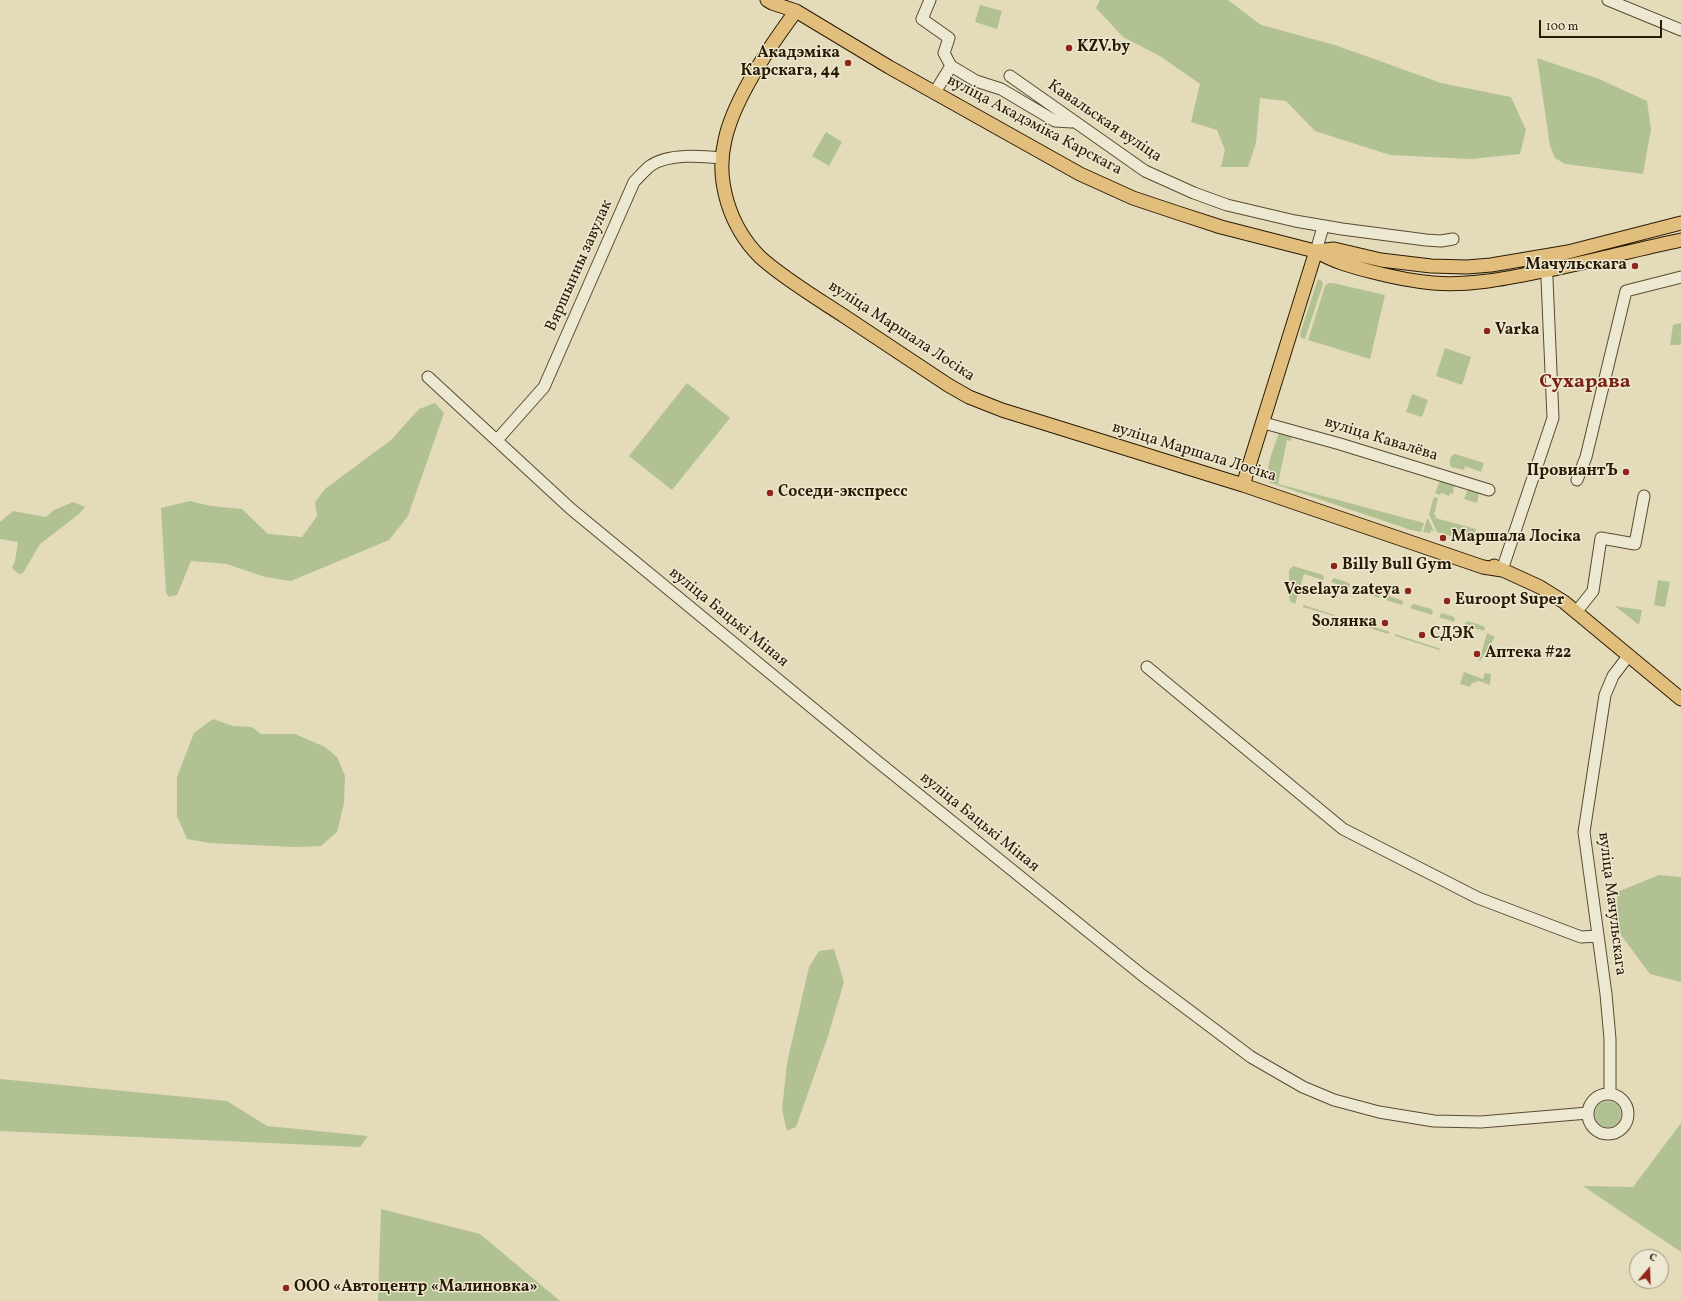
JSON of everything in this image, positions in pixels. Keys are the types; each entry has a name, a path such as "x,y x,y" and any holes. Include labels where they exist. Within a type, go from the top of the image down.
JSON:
{"main road":[{"path":"767,0 796,11"},
{"path":"785,0 796,11"},
{"name":"вуліца Акадэміка Карскага","path":"796,11 889,67 1080,174 1134,198 1221,227 1316,251 1328,259 1389,276 1434,283 1468,283 1506,278 1571,266 1681,240"},
{"name":"вуліца Маршала Лосіка","path":"796,11 767,54 737,104 727,130 722,158 722,179 728,205 742,233 760,257 814,296 948,385 969,397 1032,420 1243,485 1363,525 1379,526 1434,544 1485,562 1540,587 1577,611 1681,699"},
{"name":"вуліца Акадэміка Карскага","path":"1316,251 1334,249 1381,260 1446,267 1491,265 1546,256 1681,223"},
{"path":"1243,485 1264,423 1316,251"}],"street":[{"path":"930,0 922,19 950,38 944,53 950,66 976,81 1000,89 1055,121 1073,122"},
{"path":"1608,0 1681,30"},
{"path":"935,92 950,66"},
{"name":"Кавальская вуліца","path":"1010,76 1145,172 1194,193 1227,205 1262,214 1323,226 1426,240 1442,241 1453,239"},
{"name":"Вяршынны завулак","path":"497,440 544,387 634,182 651,166 671,158 702,156 722,158"},
{"path":"1316,251 1323,226"},
{"path":"1502,570 1553,418 1548,270 1546,256"},
{"path":"1577,480 1586,457 1626,291 1681,277"},
{"name":"вуліца Бацькі Міная","path":"428,377 571,509 866,752 1142,975 1251,1057 1304,1087 1334,1100 1379,1112 1426,1120 1481,1122 1588,1113"},
{"name":"вуліца Кавалёва","path":"1264,423 1347,446 1489,490"},
{"path":"1577,611 1593,591 1601,538 1634,544 1644,496"},
{"name":"вуліца Мачульскага","path":"1610,1093 1610,1039 1584,832 1605,695 1613,676 1630,655"},
{"path":"1146,667 1343,829 1478,898 1581,937 1598,936"},
{"path":"1610,1093 1625,1101 1628,1109 1628,1118 1625,1126 1619,1132 1610,1134 1602,1133 1594,1129 1589,1122 1588,1113 1592,1101 1603,1094 1610,1093"}],"green space":[{"path":"1100,0 1228,0 1261,25 1335,45 1441,83 1511,97 1526,130 1520,154 1471,159 1390,155 1315,131 1286,101 1260,98 1256,143 1248,167 1221,167 1225,150 1217,130 1191,122 1200,84 1160,56 1123,37 1096,8"},
{"path":"980,5 1002,11 997,29 975,22"},
{"path":"1537,58 1599,79 1647,101 1651,129 1643,174 1565,164 1555,158 1550,146"},
{"path":"826,132 842,142 829,166 812,156"},
{"path":"1364,262 1416,271 1446,274 1421,272"},
{"path":"1514,269 1514,271 1464,274"},
{"path":"1318,279 1322,281 1323,284 1305,339 1301,338 1300,334"},
{"path":"1328,283 1385,295 1370,359 1308,340 1325,286"},
{"path":"1681,323 1681,343 1679,345 1670,345 1673,325"},
{"path":"1445,348 1471,357 1462,385 1436,376"},
{"path":"687,383 730,418 672,490 629,456"},
{"path":"1412,394 1428,400 1422,417 1406,412"},
{"path":"435,403 444,413 408,516 389,540 291,581 265,577 227,564 191,561 177,595 169,597 166,593 161,508 190,501 211,506 242,509 268,534 302,537 317,516 315,502 325,489 391,440 419,409"},
{"path":"1279,433 1292,436 1291,441 1287,440 1278,484 1424,523 1421,532 1411,530 1271,483 1268,473 1269,466 1272,451"},
{"path":"1455,454 1484,463 1481,472 1465,466 1464,470 1451,467 1450,459 1452,455"},
{"path":"1441,481 1454,485 1453,494 1450,493 1449,496 1441,493 1440,495 1435,493"},
{"path":"1468,489 1479,493 1477,503 1464,499"},
{"path":"1434,497 1438,498 1434,515 1436,515 1435,518 1476,529 1475,534 1482,536 1480,542 1477,544 1437,532 1429,514"},
{"path":"73,502 85,507 79,514 40,544 23,573 19,574 12,568 15,561 18,542 0,539 0,522 13,511 46,517 54,510"},
{"path":"1427,519 1434,531 1431,530 1430,533 1423,532"},
{"path":"1293,566 1323,575 1324,577 1323,580 1304,574 1295,604 1290,601 1289,597 1289,570"},
{"path":"1334,578 1349,583 1349,588 1331,582"},
{"path":"1658,580 1670,582 1665,607 1654,605"},
{"path":"1360,587 1378,593 1380,595 1379,598 1357,591"},
{"path":"1389,596 1401,600 1403,602 1402,605 1386,600"},
{"path":"1413,604 1431,609 1433,612 1432,615 1410,608"},
{"path":"1303,605 1335,615 1334,616 1303,607"},
{"path":"1615,606 1642,610 1639,625"},
{"path":"1442,613 1454,617 1454,622 1439,617"},
{"path":"1343,617 1390,632 1388,634 1343,619"},
{"path":"1467,621 1483,626 1485,628 1484,631 1464,625"},
{"path":"1487,633 1495,637 1479,661"},
{"path":"1395,634 1441,649 1439,650 1395,636"},
{"path":"1464,672 1483,679 1485,673 1491,674 1490,685 1479,681 1472,683 1470,687 1460,684"},
{"path":"213,719 233,726 252,727 261,734 295,734 325,747 337,757 345,776 344,803 337,832 321,846 295,847 210,843 187,839 177,816 177,777 194,733"},
{"path":"1659,875 1681,877 1681,982 1650,974 1618,931 1617,892"},
{"path":"834,949 844,982 828,1036 796,1127 787,1131 782,1110 787,1063 809,967 819,951"},
{"path":"0,1079 227,1101 267,1126 368,1136 360,1147 0,1131"},
{"path":"1608,1101 1617,1105 1621,1114 1617,1123 1608,1127 1599,1123 1595,1114 1599,1105"},
{"path":"1681,1123 1681,1252 1583,1186 1633,1187"},
{"path":"381,1209 480,1234 560,1301 378,1301"}],"place":[{"name":"KZV.by","path":"1069,48"},
{"name":"Акадэміка Карскага, 44","path":"848,63"},
{"name":"Мачульскага","path":"1635,266"},
{"name":"Varka","path":"1487,331"},
{"name":"ПровиантЪ","path":"1626,472"},
{"name":"Соседи-экспресс","path":"770,493"},
{"name":"Маршала Лосіка","path":"1443,538"},
{"name":"Billy Bull Gym","path":"1334,566"},
{"name":"Veselaya zateya","path":"1408,591"},
{"name":"Euroopt Super","path":"1447,601"},
{"name":"Sолянка","path":"1385,623"},
{"name":"СДЭК","path":"1422,635"},
{"name":"Аптека #22","path":"1477,654"},
{"name":"ООО «Автоцентр «Малиновка»","path":"286,1288"}],"district":[{"name":"Сухарава","path":"1585,383"}]}
